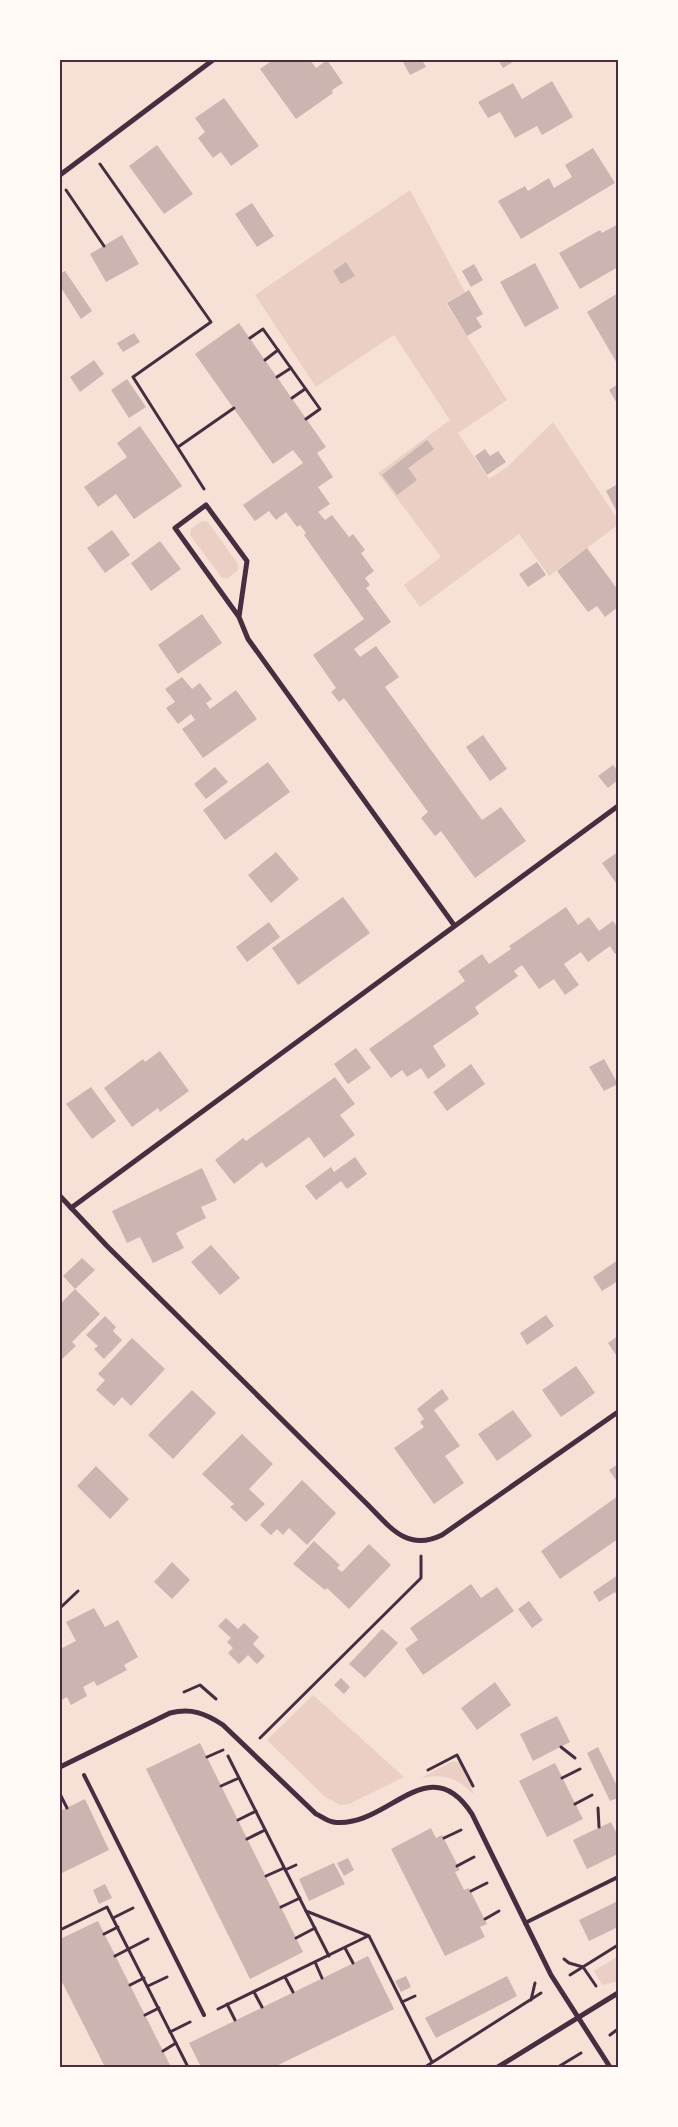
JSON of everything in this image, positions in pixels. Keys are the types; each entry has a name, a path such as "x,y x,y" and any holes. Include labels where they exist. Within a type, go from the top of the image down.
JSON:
{"street":[{"path":"60,175 213,60"},
{"path":"239,617 247,561 206,505 175,528 239,617 248,640 454,925"},
{"path":"71,1208 618,806"},
{"path":"60,1196 107,1246 399,1535 409,1540 421,1542 431,1540 442,1534 618,1412"},
{"path":"60,1767 170,1713 182,1710 195,1711 210,1717 223,1726 316,1814 332,1822 362,1818 427,1787 440,1786 453,1792 463,1801 472,1814 557,1984 610,2067"},
{"path":"498,2067 618,1993"}],"lane":[{"path":"84,1775 204,2016"},
{"path":"525,1923 618,1877"}],"path":[{"path":"91,151 211,322 133,378 204,487 206,505"},
{"path":"66,190 104,246"},
{"path":"250,338 263,329 320,409 306,419"},
{"path":"264,360 278,350"},
{"path":"277,378 291,368"},
{"path":"292,398 306,389"},
{"path":"178,447 234,408"},
{"path":"248,1751 421,1578 421,1542"},
{"path":"60,1608 78,1591"},
{"path":"182,1693 200,1685 220,1703"},
{"path":"253,1733 266,1746"},
{"path":"561,1747 575,1758"},
{"path":"207,1757 224,1750 329,1956"},
{"path":"423,1772 458,1755 475,1790"},
{"path":"562,1778 580,1769"},
{"path":"221,1786 239,1778"},
{"path":"60,1794 67,1808"},
{"path":"575,1804 592,1795"},
{"path":"598,1808 599,1828"},
{"path":"238,1820 256,1811"},
{"path":"247,1839 266,1830"},
{"path":"444,1838 461,1830"},
{"path":"458,1866 474,1857"},
{"path":"266,1876 296,1865"},
{"path":"471,1891 488,1883"},
{"path":"281,1907 300,1898"},
{"path":"60,1930 107,1907 188,2067"},
{"path":"485,1919 501,1910"},
{"path":"306,1911 369,1936 432,2062"},
{"path":"104,1934 118,1928"},
{"path":"296,1938 315,1928"},
{"path":"115,1956 162,1932"},
{"path":"170,2032 369,1936"},
{"path":"425,2067 618,1945"},
{"path":"345,1948 353,1963"},
{"path":"561,1956 569,1963 583,1967"},
{"path":"314,1962 322,1978"},
{"path":"284,1977 293,1992"},
{"path":"130,1986 144,1978"},
{"path":"254,1992 262,2007"},
{"path":"402,2002 415,1996"},
{"path":"227,2004 235,2020"},
{"path":"145,2016 159,2008"},
{"path":"163,2051 176,2044"}],"shaded area":[{"path":"410,190 465,292 446,303 507,400 458,433 489,479 507,467 553,422 618,520 618,525 549,576 519,534 420,607 404,585 441,557 378,473 450,420 394,335 316,387 255,295"},
{"path":"202,521 208,522 238,564 238,570 228,578 222,578 190,535 191,529"},
{"path":"313,1695 404,1777 349,1804 340,1805 324,1796 267,1740"},
{"path":"453,1761 460,1763 475,1796 463,1785 450,1778 435,1776 419,1779"},
{"path":"618,1956 618,1981 602,1985 594,1971"}],"building":[{"path":"273,60 310,60 316,68 327,60 343,83 332,90 333,93 296,119 260,69"},
{"path":"406,60 422,60 426,67 410,75 403,62"},
{"path":"498,60 516,60 503,68"},
{"path":"552,81 573,117 542,135 537,126 515,138 500,112 488,118 478,102 513,83 522,99"},
{"path":"224,98 259,146 231,166 221,152 213,158 198,138 205,132 195,118"},
{"path":"157,145 193,194 164,214 129,166"},
{"path":"593,148 615,183 521,239 498,201 525,186 528,191 549,178 554,188 572,177 565,165"},
{"path":"252,203 274,236 257,247 235,214"},
{"path":"618,224 618,267 580,289 559,253 600,230 602,233"},
{"path":"122,235 139,264 106,282 90,254"},
{"path":"346,262 355,276 341,284 333,271"},
{"path":"535,263 559,308 525,327 500,282"},
{"path":"474,264 483,280 471,287 462,271"},
{"path":"65,271 92,311 81,319 60,286 60,274"},
{"path":"469,290 483,314 476,318 482,327 467,336 447,303"},
{"path":"618,293 618,365 587,312"},
{"path":"239,323 326,447 317,453 333,477 318,487 330,504 318,512 325,520 332,515 349,537 353,534 365,550 361,553 374,571 365,578 370,585 366,588 391,622 354,649 360,657 376,646 399,677 385,687 482,820 501,807 526,841 475,878 441,831 435,836 421,818 428,812 344,698 339,702 331,692 336,688 313,655 364,619 304,535 306,533 300,525 297,527 286,512 276,520 269,511 255,521 243,505 303,463 293,450 273,464 195,354"},
{"path":"134,333 140,342 123,352 117,343"},
{"path":"94,360 104,374 80,392 70,377"},
{"path":"127,379 146,407 129,418 111,390"},
{"path":"618,384 618,405 609,390"},
{"path":"140,426 182,486 134,519 116,494 98,507 84,487 127,457 117,443"},
{"path":"427,440 434,449 408,468 417,480 397,495 382,475"},
{"path":"485,449 490,456 498,451 506,462 487,475 475,456"},
{"path":"616,485 618,489 618,514 606,491"},
{"path":"112,530 130,555 105,573 87,548"},
{"path":"160,541 181,569 151,591 131,563"},
{"path":"587,548 618,590 618,607 605,617 597,606 588,612 557,571"},
{"path":"537,562 546,575 528,587 519,574"},
{"path":"202,614 222,643 178,674 158,645"},
{"path":"182,677 192,689 200,683 212,699 206,703 210,709 236,690 257,719 203,758 182,729 195,720 191,714 178,724 166,708 175,702 165,689"},
{"path":"483,735 507,769 490,781 466,747"},
{"path":"268,762 290,792 225,840 203,810"},
{"path":"613,765 618,771 618,780 608,788 598,776"},
{"path":"215,767 228,782 206,799 194,784"},
{"path":"276,852 299,879 271,903 248,875"},
{"path":"618,852 618,886 602,863"},
{"path":"343,897 370,933 298,985 272,948"},
{"path":"566,907 578,925 589,917 599,931 613,921 618,928 618,951 615,954 610,946 588,962 581,952 564,964 579,985 565,995 554,979 539,989 522,965 514,971 518,976 475,1007 479,1014 433,1046 446,1066 428,1079 421,1068 407,1077 402,1070 391,1078 369,1049 465,981 458,971 482,954 489,964 511,949 509,946"},
{"path":"269,922 280,937 247,962 236,947"},
{"path":"356,1048 371,1068 348,1084 334,1064"},
{"path":"160,1051 189,1091 160,1112 158,1108 132,1127 104,1088 143,1059 145,1062"},
{"path":"604,1059 618,1084 604,1091 589,1067"},
{"path":"471,1064 485,1084 447,1111 433,1092"},
{"path":"335,1077 355,1104 340,1115 355,1135 324,1158 309,1137 266,1168 262,1162 234,1184 215,1160 243,1138 246,1141"},
{"path":"91,1087 116,1121 92,1139 66,1104"},
{"path":"355,1157 367,1174 347,1189 341,1181 316,1200 305,1186 331,1167 334,1172"},
{"path":"202,1168 217,1200 201,1207 206,1218 176,1233 184,1248 153,1263 140,1237 127,1243 112,1211"},
{"path":"211,1245 240,1278 220,1295 191,1262"},
{"path":"82,1258 95,1270 75,1289 63,1276"},
{"path":"618,1260 618,1281 602,1291 593,1277"},
{"path":"75,1289 100,1314 72,1342 76,1346 60,1361 60,1304"},
{"path":"546,1315 554,1326 527,1345 520,1333"},
{"path":"105,1316 116,1327 113,1331 122,1340 104,1359 94,1349 98,1346 86,1335"},
{"path":"618,1336 618,1358 608,1343"},
{"path":"132,1338 165,1369 131,1406 122,1397 114,1406 96,1390 105,1380 98,1374"},
{"path":"576,1366 595,1393 561,1417 542,1390"},
{"path":"442,1389 449,1399 434,1410 460,1446 445,1456 464,1483 434,1504 394,1448 424,1427 420,1422 424,1419 417,1409"},
{"path":"192,1390 216,1413 173,1459 148,1435"},
{"path":"513,1410 532,1436 497,1461 478,1434"},
{"path":"242,1434 273,1464 249,1489 265,1504 246,1522 230,1507 234,1504 202,1474"},
{"path":"618,1464 618,1483 609,1470"},
{"path":"96,1466 129,1499 110,1519 77,1486"},
{"path":"302,1480 336,1513 307,1545 289,1528 283,1535 277,1529 271,1535 260,1525"},
{"path":"618,1496 618,1539 560,1579 541,1551"},
{"path":"314,1541 340,1565 337,1568 342,1572 369,1544 391,1565 349,1609 327,1588 325,1590 293,1564"},
{"path":"172,1562 190,1580 172,1599 154,1582"},
{"path":"618,1575 618,1597 615,1592 599,1602 593,1592"},
{"path":"471,1584 481,1598 497,1587 514,1611 423,1675 405,1649 418,1640 410,1628"},
{"path":"529,1601 543,1620 532,1628 518,1609"},
{"path":"94,1608 105,1627 118,1620 138,1657 124,1665 127,1670 97,1686 94,1681 83,1687 87,1696 71,1705 67,1697 60,1701 60,1649 76,1641 66,1622"},
{"path":"226,1618 238,1629 244,1623 259,1637 253,1644 265,1656 257,1664 248,1655 239,1664 228,1653 233,1648 227,1642 231,1638 218,1626"},
{"path":"382,1629 398,1643 365,1678 349,1664"},
{"path":"341,1678 350,1687 344,1694 334,1685"},
{"path":"495,1682 511,1705 477,1730 461,1708"},
{"path":"557,1716 570,1742 533,1761 520,1734"},
{"path":"200,1743 303,1952 250,1979 146,1769"},
{"path":"598,1747 618,1788 618,1798 610,1801 587,1753"},
{"path":"555,1763 583,1819 547,1837 519,1781"},
{"path":"85,1799 109,1850 60,1874 60,1811"},
{"path":"611,1822 618,1836 618,1854 587,1869 573,1840"},
{"path":"431,1828 436,1838 442,1835 460,1870 455,1872 464,1890 469,1888 487,1924 480,1927 485,1937 445,1956 391,1849"},
{"path":"348,1858 354,1870 344,1876 337,1863"},
{"path":"334,1863 345,1884 309,1901 299,1879"},
{"path":"105,1884 112,1898 99,1904 93,1890"},
{"path":"618,1901 618,1927 589,1941 579,1920"},
{"path":"98,1921 171,2067 105,2067 60,1978 60,1939"},
{"path":"368,1956 394,2009 274,2067 201,2067 189,2043"},
{"path":"406,1976 411,1987 401,1992 395,1981"},
{"path":"507,1976 517,1996 436,2038 425,2018"}]}
